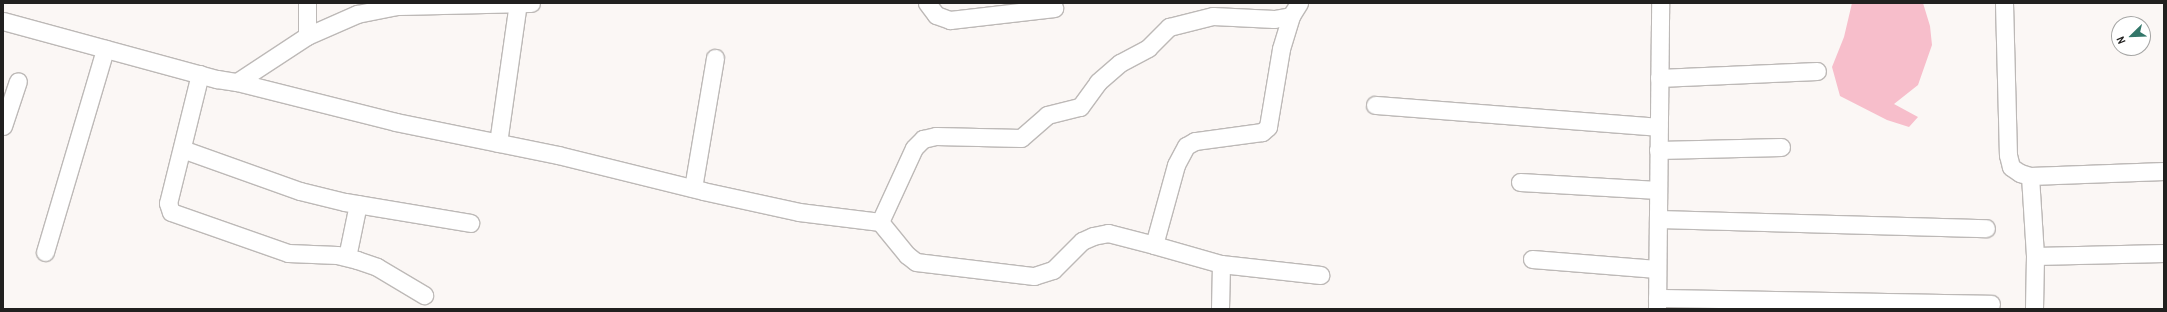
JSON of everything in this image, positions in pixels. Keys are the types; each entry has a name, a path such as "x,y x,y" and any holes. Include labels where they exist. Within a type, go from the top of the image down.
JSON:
{"street":[{"path":"307,3 307,36"},
{"path":"498,143 518,3"},
{"path":"237,82 307,36 357,14 397,6 530,3"},
{"path":"927,3 936,15 950,20 1054,8"},
{"path":"1660,3 1657,304 1991,304"},
{"path":"2004,3 2008,155 2011,167 2020,173 2030,176 2164,171"},
{"path":"880,222 914,148 923,139 936,136 1021,138 1047,115 1080,107 1098,82 1120,63 1148,48 1169,27 1213,16 1274,19 1295,10"},
{"path":"1154,245 1176,165 1186,146 1195,141 1262,132 1268,127 1281,49 1295,10"},
{"path":"3,21 200,74 396,122 498,143 799,212 880,222 907,255 916,262 1034,276 1053,270 1082,241 1093,236 1108,233 1221,264 1320,275"},
{"path":"45,252 105,49"},
{"path":"693,188 715,58"},
{"path":"1659,78 1817,71"},
{"path":"200,74 168,203 171,212 288,253 347,258 377,267 424,295"},
{"path":"3,126 18,81"},
{"path":"1375,105 1658,127"},
{"path":"1658,150 1781,147"},
{"path":"182,149 300,191 358,204 470,224"},
{"path":"2030,176 2035,256 2034,309"},
{"path":"1520,182 1658,190"},
{"path":"347,258 358,204"},
{"path":"1658,219 1986,228"},
{"path":"2035,256 2164,253"},
{"path":"1532,259 1657,269"},
{"path":"1220,309 1221,264"}],"shaded area":[{"path":"1852,3 1923,3 1930,26 1932,45 1918,85 1894,104 1918,117 1909,127 1887,120 1840,96 1832,67 1844,37"}]}
